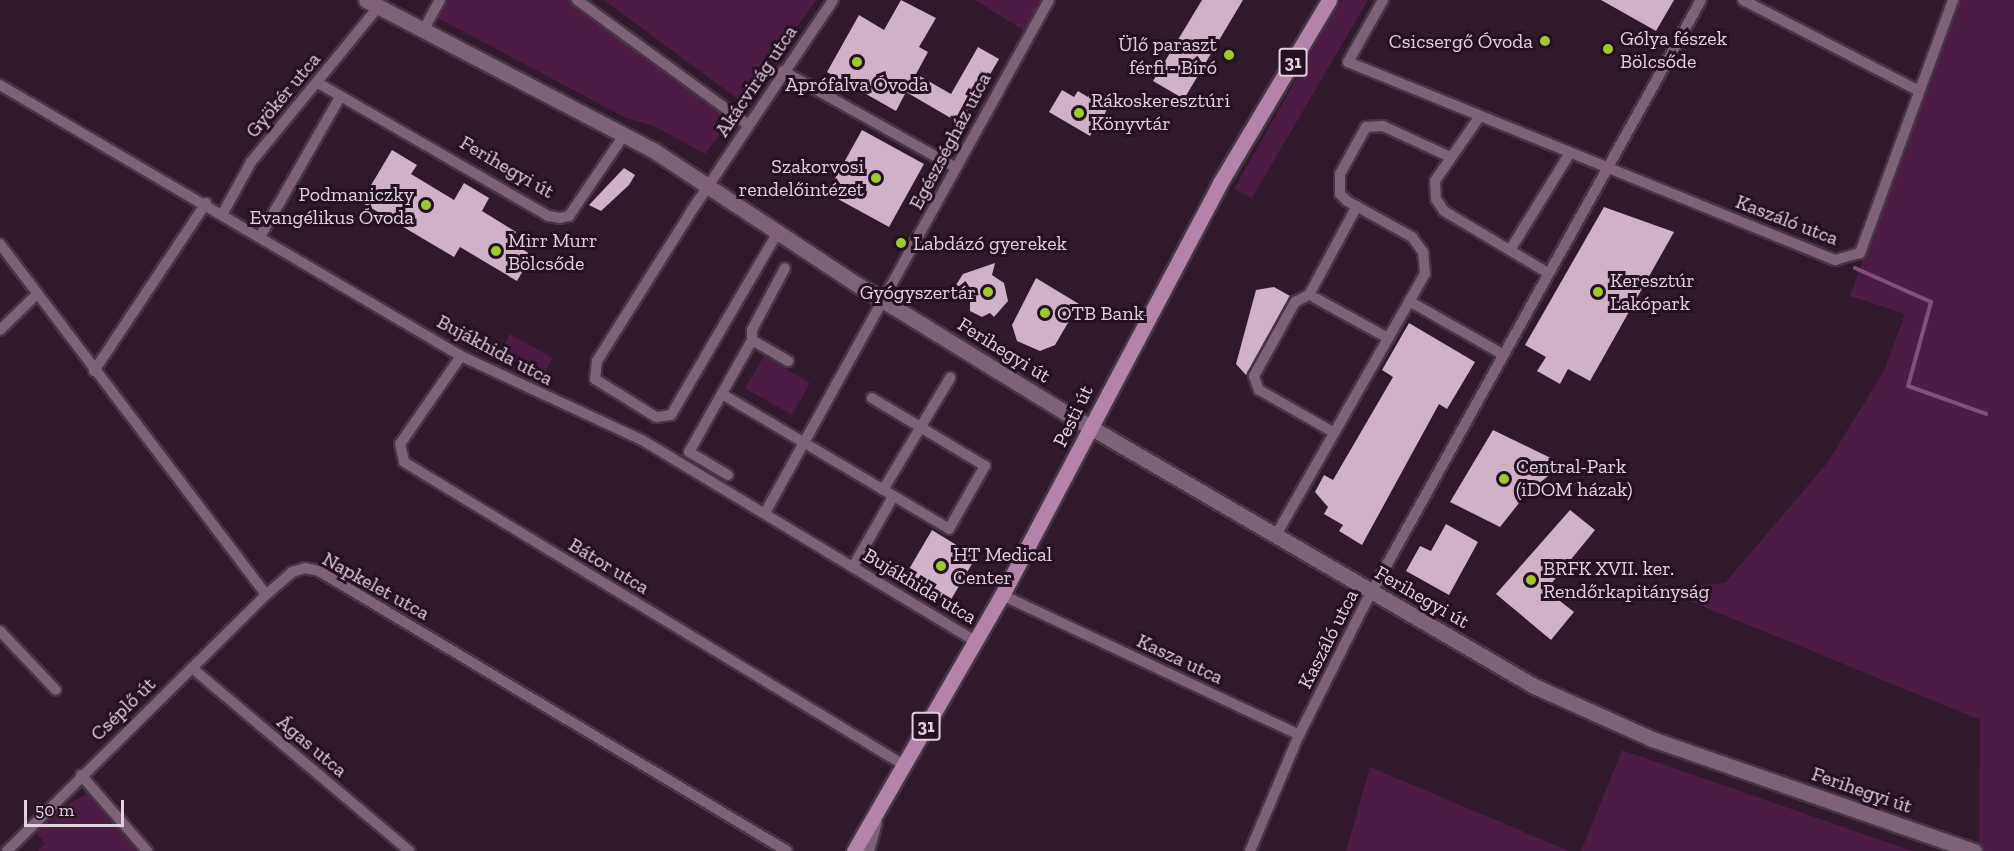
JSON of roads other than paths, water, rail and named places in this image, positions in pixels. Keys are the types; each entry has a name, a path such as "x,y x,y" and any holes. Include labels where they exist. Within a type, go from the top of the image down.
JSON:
{"main road":[{"name":"Pesti út","path":"854,851 1002,595 1220,183 1329,0"}],"street":[{"path":"425,27 440,0"},
{"path":"577,0 747,124"},
{"name":"Akácvirág utca","path":"709,184 747,124 833,0"},
{"name":"Egészségház utca","path":"886,302 955,168 1049,0"},
{"name":"Kaszáló utca","path":"1383,0 1348,62 1835,260 1849,259 1860,253 1953,0"},
{"name":"Kaszáló utca","path":"1250,851 1299,735 1372,592 1701,0"},
{"path":"1743,0 1919,91"},
{"name":"Ferihegyi út","path":"373,3 425,27 709,184 886,302 1091,428 1496,665 1599,717 1974,851"},
{"name":"Gyökér utca","path":"223,213 251,162 318,83 373,3"},
{"path":"783,71 955,168"},
{"name":"Ferihegyi út","path":"318,83 548,216 560,218 569,216 624,135"},
{"name":"Bujákhida utca","path":"0,85 261,235 461,356 642,440 975,641"},
{"path":"261,235 340,97"},
{"path":"1480,116 1435,180 1436,199 1444,211 1548,273"},
{"path":"1276,535 1425,274 1423,252 1412,237 1340,194 1340,174 1366,127 1383,126 1450,157"},
{"path":"1509,250 1570,153"},
{"path":"709,184 597,361 593,374 600,384 656,417 671,415 778,232"},
{"path":"94,371 206,203"},
{"path":"1333,432 1259,390 1254,376 1296,302 1309,295 1357,206"},
{"path":"0,244 266,595"},
{"path":"728,475 689,452 752,340 752,330 785,268"},
{"path":"0,330 37,294"},
{"path":"1315,298 1388,338"},
{"path":"1409,301 1504,355"},
{"path":"765,513 802,443 886,302"},
{"path":"752,340 788,362"},
{"name":"Bátor utca","path":"461,356 400,444 404,462 904,765"},
{"path":"883,490 950,378"},
{"path":"722,394 949,529 985,466 872,398"},
{"path":"853,567 893,497"},
{"name":"Napkelet utca","path":"266,595 292,572 319,571 787,851"},
{"name":"Cséplő út","path":"7,851 81,775 266,595"},
{"name":"Kasza utca","path":"1002,595 1299,735"},
{"path":"0,631 56,690"},
{"name":"Ágas utca","path":"192,668 409,851"},
{"path":"81,775 147,851"},
{"path":"866,851 877,812"}],"waterway":[{"path":"1855,268 1931,302 1908,386 1986,414"}],"place":[{"name":"Csicsergő Óvoda","path":"1545,41"},
{"name":"Gólya fészek Bölcsőde","path":"1608,49"},
{"name":"Ülő paraszt férfi - Bíró","path":"1229,55"},
{"name":"Aprófalva Óvoda","path":"857,62"},
{"name":"Rákoskeresztúri Könyvtár","path":"1079,113"},
{"name":"Szakorvosi rendelőintézet","path":"876,178"},
{"name":"Podmaniczky Evangélikus Óvoda","path":"426,205"},
{"name":"Labdázó gyerekek","path":"901,243"},
{"name":"Mirr Murr Bölcsőde","path":"496,251"},
{"name":"Gyógyszertár","path":"988,292"},
{"name":"Keresztúr Lakópark","path":"1598,292"},
{"name":"OTB Bank","path":"1045,313"},
{"name":"Central-Park (iDOM házak)","path":"1504,479"},
{"name":"HT Medical Center","path":"941,566"},
{"name":"BRFK XVII. ker. Rendőrkapitányság","path":"1531,580"}]}
